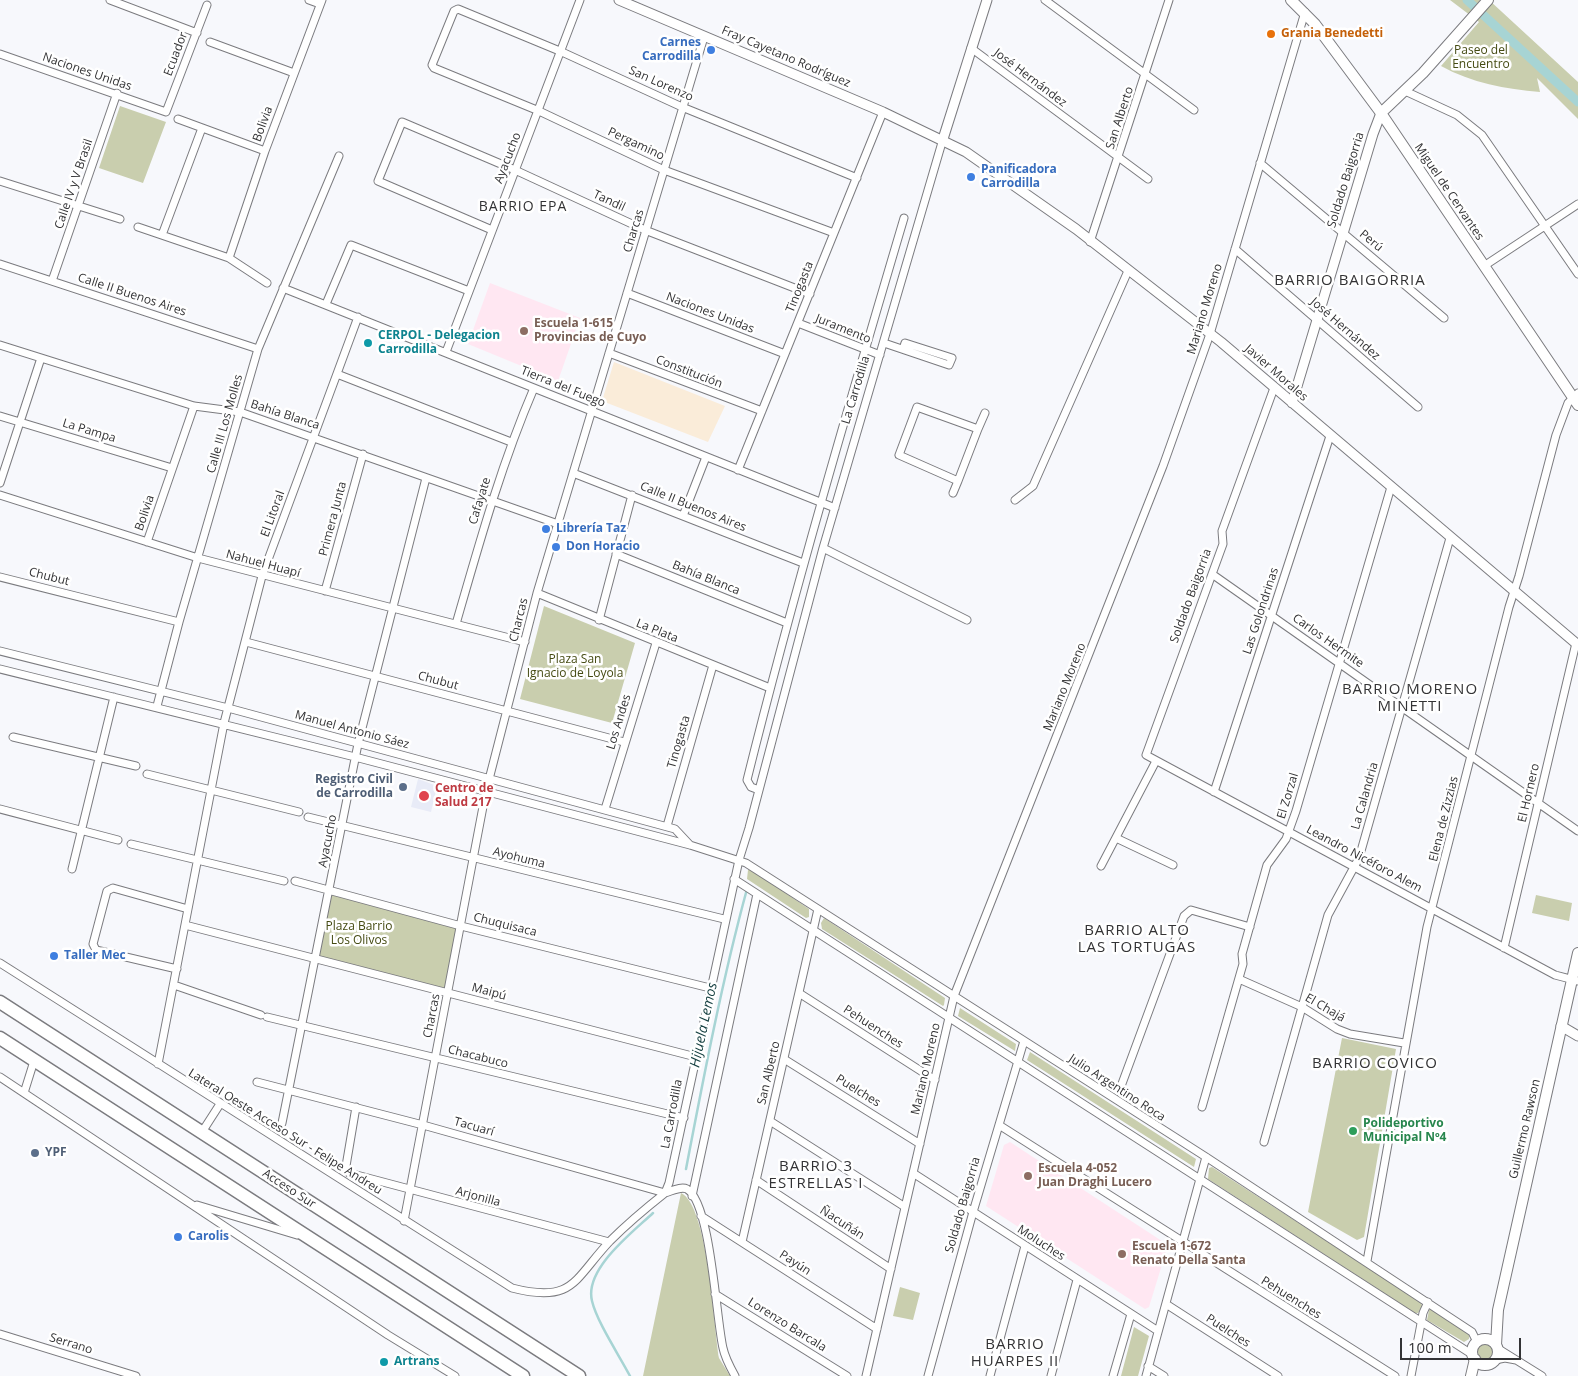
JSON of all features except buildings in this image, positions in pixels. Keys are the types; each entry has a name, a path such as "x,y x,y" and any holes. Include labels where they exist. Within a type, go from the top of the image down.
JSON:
{"highway":[{"path":"0,996 77,1052"},
{"name":"Acceso Sur","path":"0,1002 579,1376"},
{"path":"0,1038 523,1376"}],"main road":[{"name":"Miguel de Cervantes","path":"1291,0 1305,12 1381,113 1576,398"},
{"name":"Soldado Baigorria","path":"1381,113 1405,91 1488,0"},
{"name":"Guillermo Rawson","path":"1489,1343 1561,1026 1575,981 1578,953"},
{"path":"1472,1376 1473,1348 1489,1343 1498,1355 1493,1362 1488,1376"},
{"path":"1474,1357 1480,1364 1493,1362"}],"street":[{"path":"110,0 197,33"},
{"path":"310,0 321,2"},
{"name":"Ayacucho","path":"446,352 562,52 580,0"},
{"name":"Fray Cayetano Rodríguez","path":"619,0 943,139"},
{"name":"La Carrodilla","path":"665,1193 677,1153 724,919 738,860 759,790 823,548 943,139 987,0"},
{"path":"1045,0 1194,110"},
{"name":"San Alberto","path":"1090,242 1169,0"},
{"name":"Bolivia","path":"229,258 265,151 321,2"},
{"name":"Ecuador","path":"166,112 208,5"},
{"name":"San Lorenzo","path":"432,66 456,9 562,52 682,107 857,178"},
{"name":"Mariano Moreno","path":"866,1376 954,996 1130,553 1210,334 1305,12"},
{"name":"Charcas","path":"404,1220 462,926 486,791 537,593 704,36"},
{"path":"210,42 294,73"},
{"name":"José Hernández","path":"971,48 1148,179"},
{"name":"Naciones Unidas","path":"0,54 117,93 166,112"},
{"name":"Pergamino","path":"432,66 539,111 664,170 834,233"},
{"path":"1405,91 1456,115 1482,135 1578,274"},
{"name":"Calle IV y V Brasil","path":"52,281 117,93"},
{"name":"Tinogasta","path":"738,470 883,112"},
{"name":"Soldado Baigorria","path":"1292,403 1381,113"},
{"path":"178,119 265,151"},
{"name":"Tandil","path":"492,230 378,181 402,122 515,170 645,230 810,294"},
{"path":"162,235 202,128"},
{"name":"Javier Morales","path":"943,139 966,152 1076,229 1090,242 1210,334 1577,644"},
{"name":"Calle III Los Molles","path":"158,706 179,622 258,349 339,156"},
{"name":"Perú","path":"1260,163 1444,318"},
{"path":"0,181 120,219"},
{"path":"1484,266 1578,204"},
{"name":"La Carrodilla","path":"759,790 751,787 747,780 770,688 820,503 904,218"},
{"path":"138,226 229,258 267,283"},
{"path":"326,304 351,245 469,291"},
{"name":"José Hernández","path":"1235,249 1418,406"},
{"name":"Calle II Buenos Aires","path":"0,264 258,349"},
{"path":"1015,500 1033,486 1128,271"},
{"name":"Tierra del Fuego","path":"283,288 835,508"},
{"name":"Naciones Unidas","path":"627,294 785,354"},
{"name":"El Litoral","path":"158,1064 224,723 262,576 358,317"},
{"name":"Juramento","path":"798,322 880,355"},
{"path":"884,343 949,365 952,358 905,343 903,349"},
{"name":"Bahía Blanca","path":"0,345 194,406 240,412 313,436 558,524"},
{"name":"Constitución","path":"609,353 762,411"},
{"path":"0,483 41,358"},
{"path":"338,374 511,442"},
{"name":"Cafayate","path":"456,624 491,500 511,442 534,388"},
{"name":"Soldado Baigorria","path":"1146,755 1224,544 1222,531 1274,388"},
{"name":"Elena de Zizzias","path":"1367,1261 1426,927 1556,435 1568,403 1576,398"},
{"name":"Bolivia","path":"147,542 194,406"},
{"path":"958,481 898,455 917,407 978,429"},
{"path":"953,493 985,413"},
{"name":"La Pampa","path":"0,416 172,468"},
{"name":"Las Golondrinas","path":"1214,792 1330,436"},
{"name":"Primera Junta","path":"325,591 363,454"},
{"path":"683,516 706,457"},
{"name":"Calle II Buenos Aires","path":"573,473 803,563"},
{"name":"Ayacucho","path":"282,1123 355,757 426,478"},
{"name":"El Zorzal","path":"1202,1107 1239,979 1243,964 1242,954 1267,865 1289,832 1391,487"},
{"name":"Nahuel Huapí","path":"0,495 198,558 262,576 525,642"},
{"path":"599,620 632,495"},
{"name":"La Calandria","path":"1264,1142 1328,915 1354,869 1403,707 1450,538"},
{"path":"823,548 967,620"},
{"name":"Bahía Blanca","path":"616,554 787,623"},
{"name":"Carlos Hermite","path":"1212,574 1578,831"},
{"name":"Chubut","path":"0,577 179,622"},
{"name":"La Plata","path":"537,593 599,620 770,688"},
{"name":"Chubut","path":"246,642 624,742"},
{"name":"Los Andes","path":"605,809 624,742 656,643"},
{"name":"El Hornero","path":"1504,948 1577,644"},
{"name":"Manuel Antonio Sáez","path":"0,651 228,708 667,826 678,830 690,845"},
{"name":"Tinogasta","path":"667,826 713,664"},
{"name":"Manuel Antonio Sáez","path":"0,669 224,723 690,845 738,860"},
{"path":"72,870 114,697"},
{"path":"12,737 136,766"},
{"name":"Leandro Nicéforo Alem","path":"1146,755 1354,869 1555,975 1575,981"},
{"path":"1101,866 1156,761"},
{"path":"146,774 299,812"},
{"path":"0,809 118,840"},
{"name":"Ayohuma","path":"308,817 724,919"},
{"path":"1116,838 1173,865"},
{"path":"131,844 284,881"},
{"name":"Julio Argentino Roca","path":"738,860 761,871 1367,1261 1472,1332 1542,1376"},
{"path":"734,879 1474,1357"},
{"name":"Chuquisaca","path":"295,881 462,926 710,988"},
{"path":"177,969 96,950 93,944 107,891 113,888 188,909"},
{"path":"692,1196 757,894"},
{"name":"San Alberto","path":"742,1242 818,909"},
{"path":"1120,1089 1184,916 1191,910 1250,927"},
{"name":"Maipú","path":"185,925 696,1057"},
{"name":"Lateral Oeste Acceso Sur - Felipe Andreu","path":"0,963 512,1288 530,1293 546,1293 568,1289 580,1279 609,1242"},
{"name":"El Chajá","path":"1239,979 1302,1007 1337,1030 1404,1043"},
{"name":"Chacabuco","path":"174,985 264,1016 302,1026 684,1118"},
{"name":"Pehuenches","path":"798,993 935,1080"},
{"path":"1561,1026 1578,1036"},
{"name":"Soldado Baigorria","path":"928,1376 973,1212 1024,1041"},
{"name":"Puelches","path":"784,1058 920,1144"},
{"path":"24,1093 34,1061"},
{"path":"0,1077 388,1335 455,1376"},
{"name":"Tacuarí","path":"257,1082 423,1124 665,1193"},
{"path":"202,1132 220,1104"},
{"name":"Arjonilla","path":"356,1107 346,1166 349,1173 410,1191 609,1242"},
{"path":"770,1121 905,1207"},
{"name":"Pehuenches","path":"999,1125 1182,1243 1395,1376"},
{"path":"1146,1376 1206,1157"},
{"name":"Moluches","path":"913,1173 1158,1331"},
{"name":"Ñacuñán","path":"756,1180 891,1268"},
{"path":"609,1242 665,1193 682,1188 687,1189 701,1216 708,1236 723,1349 735,1375"},
{"path":"190,1202 310,1238"},
{"name":"Payún","path":"701,1216 877,1328"},
{"path":"990,1376 1025,1246"},
{"path":"1051,1376 1077,1280"},
{"name":"Lorenzo Barcala","path":"715,1294 847,1376"},
{"path":"1412,1376 1428,1302"},
{"name":"Puelches","path":"1166,1304 1278,1376"},
{"path":"1114,1376 1131,1314"},
{"name":"Serrano","path":"0,1334 136,1376"},
{"path":"1493,1362 1505,1358 1518,1360"},
{"path":"1148,1366 1164,1376"},
{"path":"108,1376 110,1368"}],"shaded area":[{"name":"Escuela 1-615 Provincias de Cuyo","path":"490,283 580,318 558,381 468,344"},
{"path":"614,362 725,406 708,442 602,401"},
{"name":"Centro de Salud 217","path":"418,779 437,786 431,812 411,807"},
{"path":"1010,1142 1168,1245 1149,1307 1145,1309 986,1206 1004,1145"}],"green space":[{"name":"Paseo del Encuentro","path":"1450,0 1489,0 1578,82 1578,119 1537,78 1540,92 1514,89 1477,81 1441,66 1479,22"},
{"path":"120,106 166,122 143,183 99,168"},
{"name":"Plaza San Ignacio de Loyola","path":"544,606 635,643 612,723 520,699"},
{"path":"750,869 809,909 809,917 806,918 747,879 748,870"},
{"name":"Plaza Barrio Los Olivos","path":"329,890 461,926 448,993 316,959"},
{"path":"1536,895 1572,903 1569,921 1532,913"},
{"path":"824,918 945,998 944,1005 822,929 821,923"},
{"path":"960,1008 1016,1044 1015,1051 958,1016"},
{"name":"Polideportivo Municipal Nº4","path":"1342,1038 1396,1049 1364,1237 1357,1240 1308,1212"},
{"path":"1030,1052 1196,1159 1194,1167 1027,1060"},
{"path":"1212,1167 1421,1302 1422,1306 1418,1313 1415,1313 1208,1179 1209,1168"},
{"path":"681,1193 690,1202 698,1220 708,1269 719,1358 730,1376 643,1376"},
{"path":"900,1287 920,1293 913,1320 893,1316"},
{"path":"1429,1310 1469,1333 1469,1339 1464,1342 1427,1320"},
{"path":"1134,1327 1149,1336 1138,1376 1121,1376"},
{"path":"1481,1343 1489,1343 1494,1348 1492,1359 1481,1361 1476,1356 1476,1348"}],"waterway":[{"path":"1467,0 1578,102"},
{"name":"Hijuela Lemos","path":"686,1169 721,993 747,889"},
{"name":"Hijuela Lemos","path":"630,1376 598,1319 592,1301 592,1289 595,1276 612,1252 653,1213"}],"place":[{"name":"Grania Benedetti","path":"1271,34"},
{"name":"Carnes Carrodilla","path":"711,50"},
{"name":"Panificadora Carrodilla","path":"971,177"},
{"name":"Escuela 1-615 Provincias de Cuyo","path":"524,331"},
{"name":"CERPOL - Delegacion Carrodilla","path":"368,343"},
{"name":"Librería Taz","path":"546,529"},
{"name":"Don Horacio","path":"556,547"},
{"name":"Registro Civil de Carrodilla","path":"403,787"},
{"name":"Centro de Salud 217","path":"424,796"},
{"name":"Taller Mec","path":"54,956"},
{"name":"Polideportivo Municipal Nº4","path":"1353,1131"},
{"name":"YPF","path":"35,1153"},
{"name":"Escuela 4-052 Juan Draghi Lucero","path":"1028,1176"},
{"name":"Carolis","path":"178,1237"},
{"name":"Escuela 1-672 Renato Della Santa","path":"1122,1254"},
{"name":"Artrans","path":"384,1362"}],"district":[{"name":"BARRIO EPA","path":"523,207"},
{"name":"BARRIO BAIGORRIA","path":"1350,281"},
{"name":"BARRIO MORENO MINETTI","path":"1410,698"},
{"name":"BARRIO ALTO LAS TORTUGAS","path":"1137,940"},
{"name":"BARRIO COVICO","path":"1375,1064"},
{"name":"BARRIO 3 ESTRELLAS I","path":"816,1176"},
{"name":"BARRIO HUARPES II","path":"1015,1354"}]}
